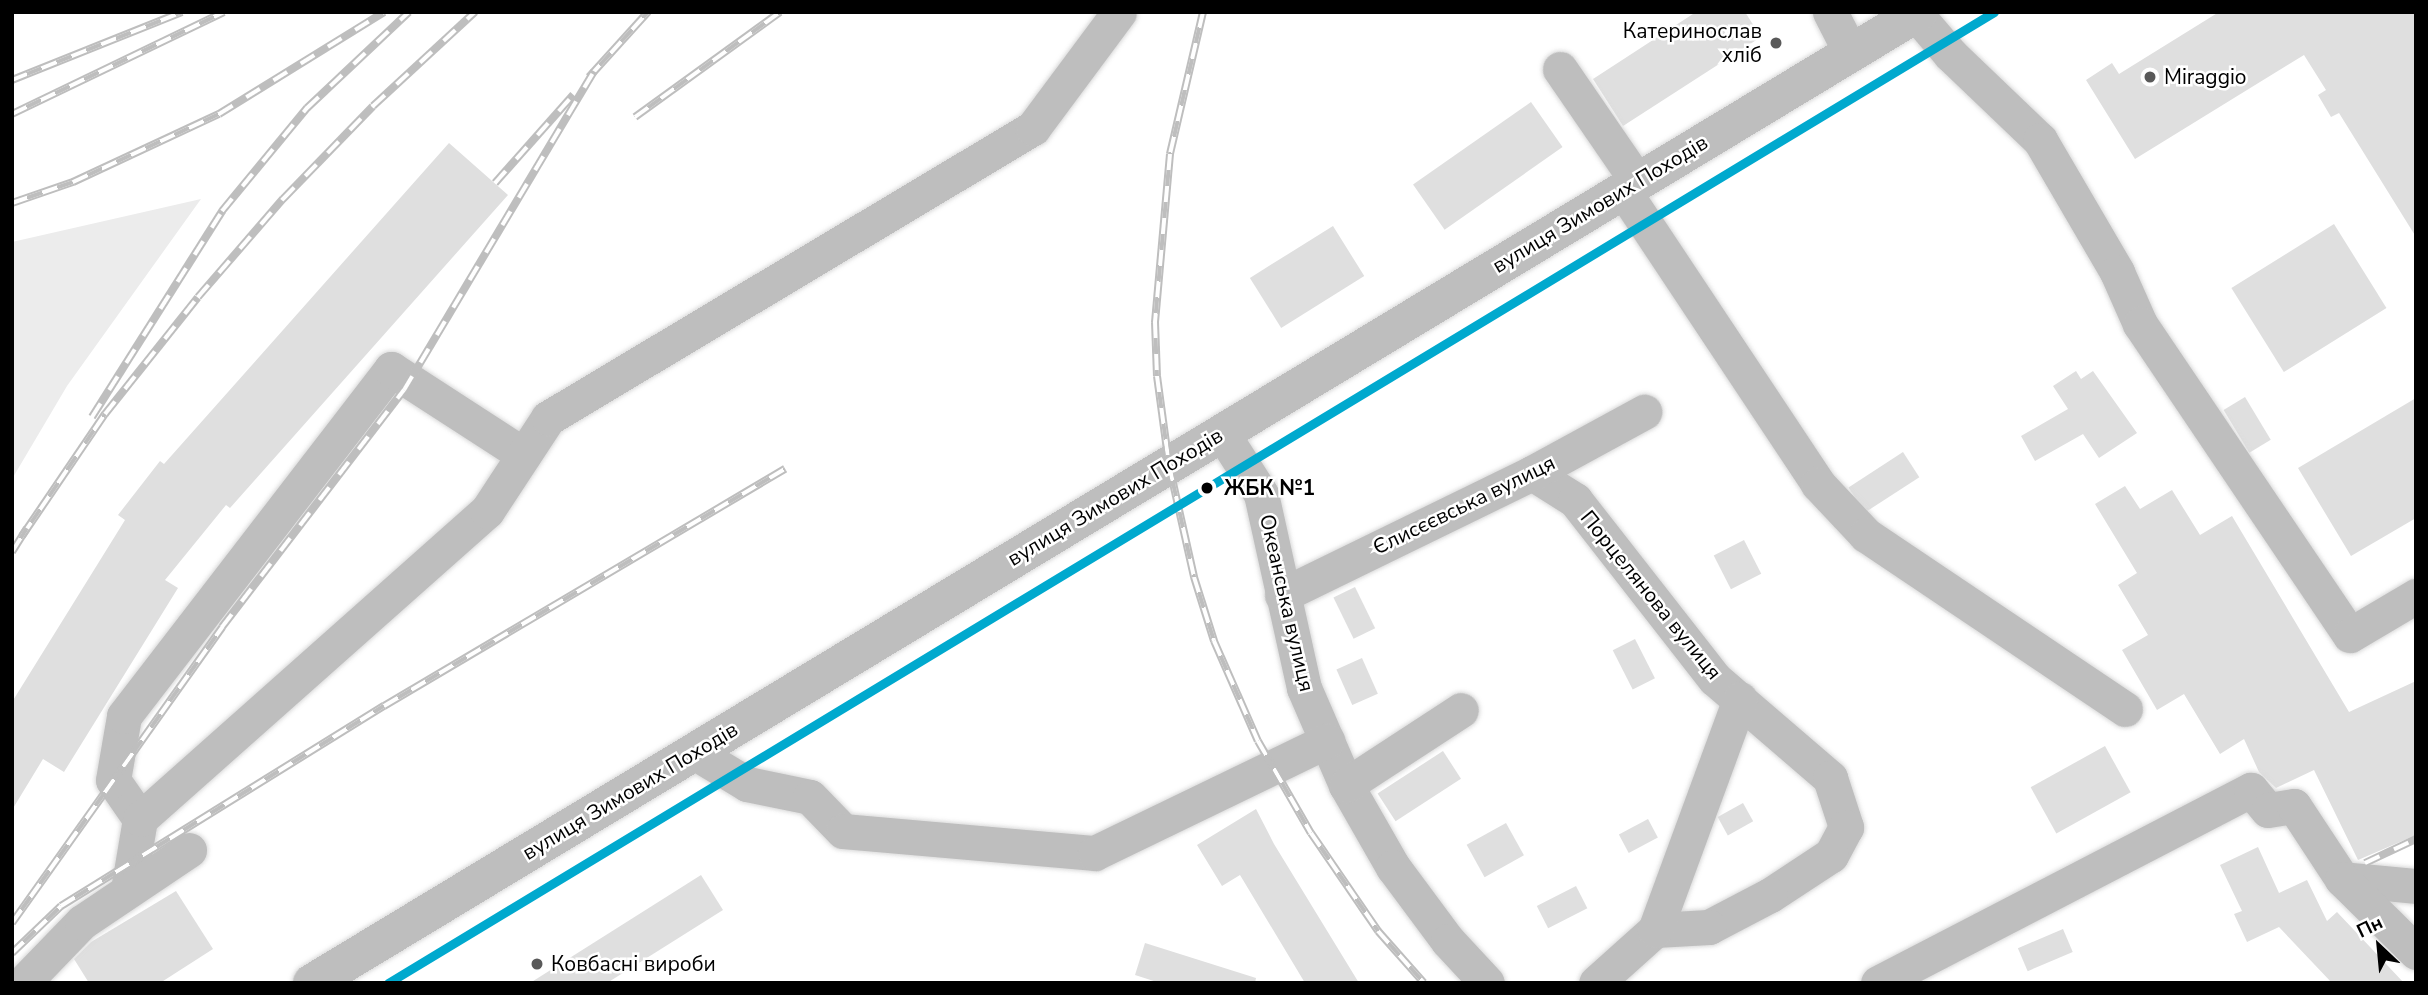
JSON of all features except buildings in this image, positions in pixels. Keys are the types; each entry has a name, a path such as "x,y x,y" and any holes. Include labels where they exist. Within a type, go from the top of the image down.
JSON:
{"main road":[{"name":"вулиця Зимових Походів","path":"313,983 1917,13"}],"street":[{"path":"128,890 140,819 487,511 548,418 1033,128 1119,12"},
{"path":"1830,12 1851,53"},
{"path":"1917,13 1951,55 2040,140 2117,272 2140,324 2350,635 2416,596"},
{"path":"1560,69 1818,484 1866,535 2124,709"},
{"path":"140,819 113,780 124,716 391,369 524,455"},
{"name":"Єлисєєвська вулиця","path":"1282,595 1532,473 1644,412"},
{"name":"Океанська вулиця","path":"1222,433 1261,494 1304,688 1346,785 1393,867 1448,941 1487,983"},
{"name":"Порцелянова вулиця","path":"1532,473 1575,500 1716,678 1830,778 1846,827 1831,855 1770,895 1709,927 1654,930"},
{"path":"1596,983 1654,930 1740,699"},
{"path":"1346,785 1461,710"},
{"path":"694,752 747,784 810,797 844,831 1094,853 1327,741"},
{"path":"1878,983 2251,790 2269,810 2294,806 2342,879 2416,952"},
{"path":"23,983 82,922 189,850"},
{"path":"2342,879 2416,886"}],"shaded area":[{"path":"201,199 67,386 12,479 12,242"}],"railway":[{"path":"12,80 182,12"},
{"path":"12,114 224,12"},
{"path":"12,203 73,182 219,114 384,12"},
{"path":"92,417 222,211 307,108 409,12"},
{"path":"22,536 105,414 198,297 283,199 373,106 475,12"},
{"path":"589,77 648,12"},
{"path":"635,117 780,12"},
{"path":"1203,12 1170,154 1155,322 1157,376 1169,465 1194,577 1214,641 1258,741 1311,833 1378,931 1424,983"},
{"path":"12,923 222,627 404,390 594,71"},
{"path":"495,183 573,95"},
{"path":"12,953 61,906 384,706 785,469"},
{"path":"12,552 27,528"},
{"path":"2365,863 2416,839"}],"transit line":[{"path":"388,983 1994,12"}],"place":[{"name":"Катеринослав хліб","path":"1776,43"},
{"name":"Miraggio","path":"2150,77"},
{"name":"ЖБК №1","path":"1207,488"},
{"name":"Ковбасні вироби","path":"537,964"}]}
